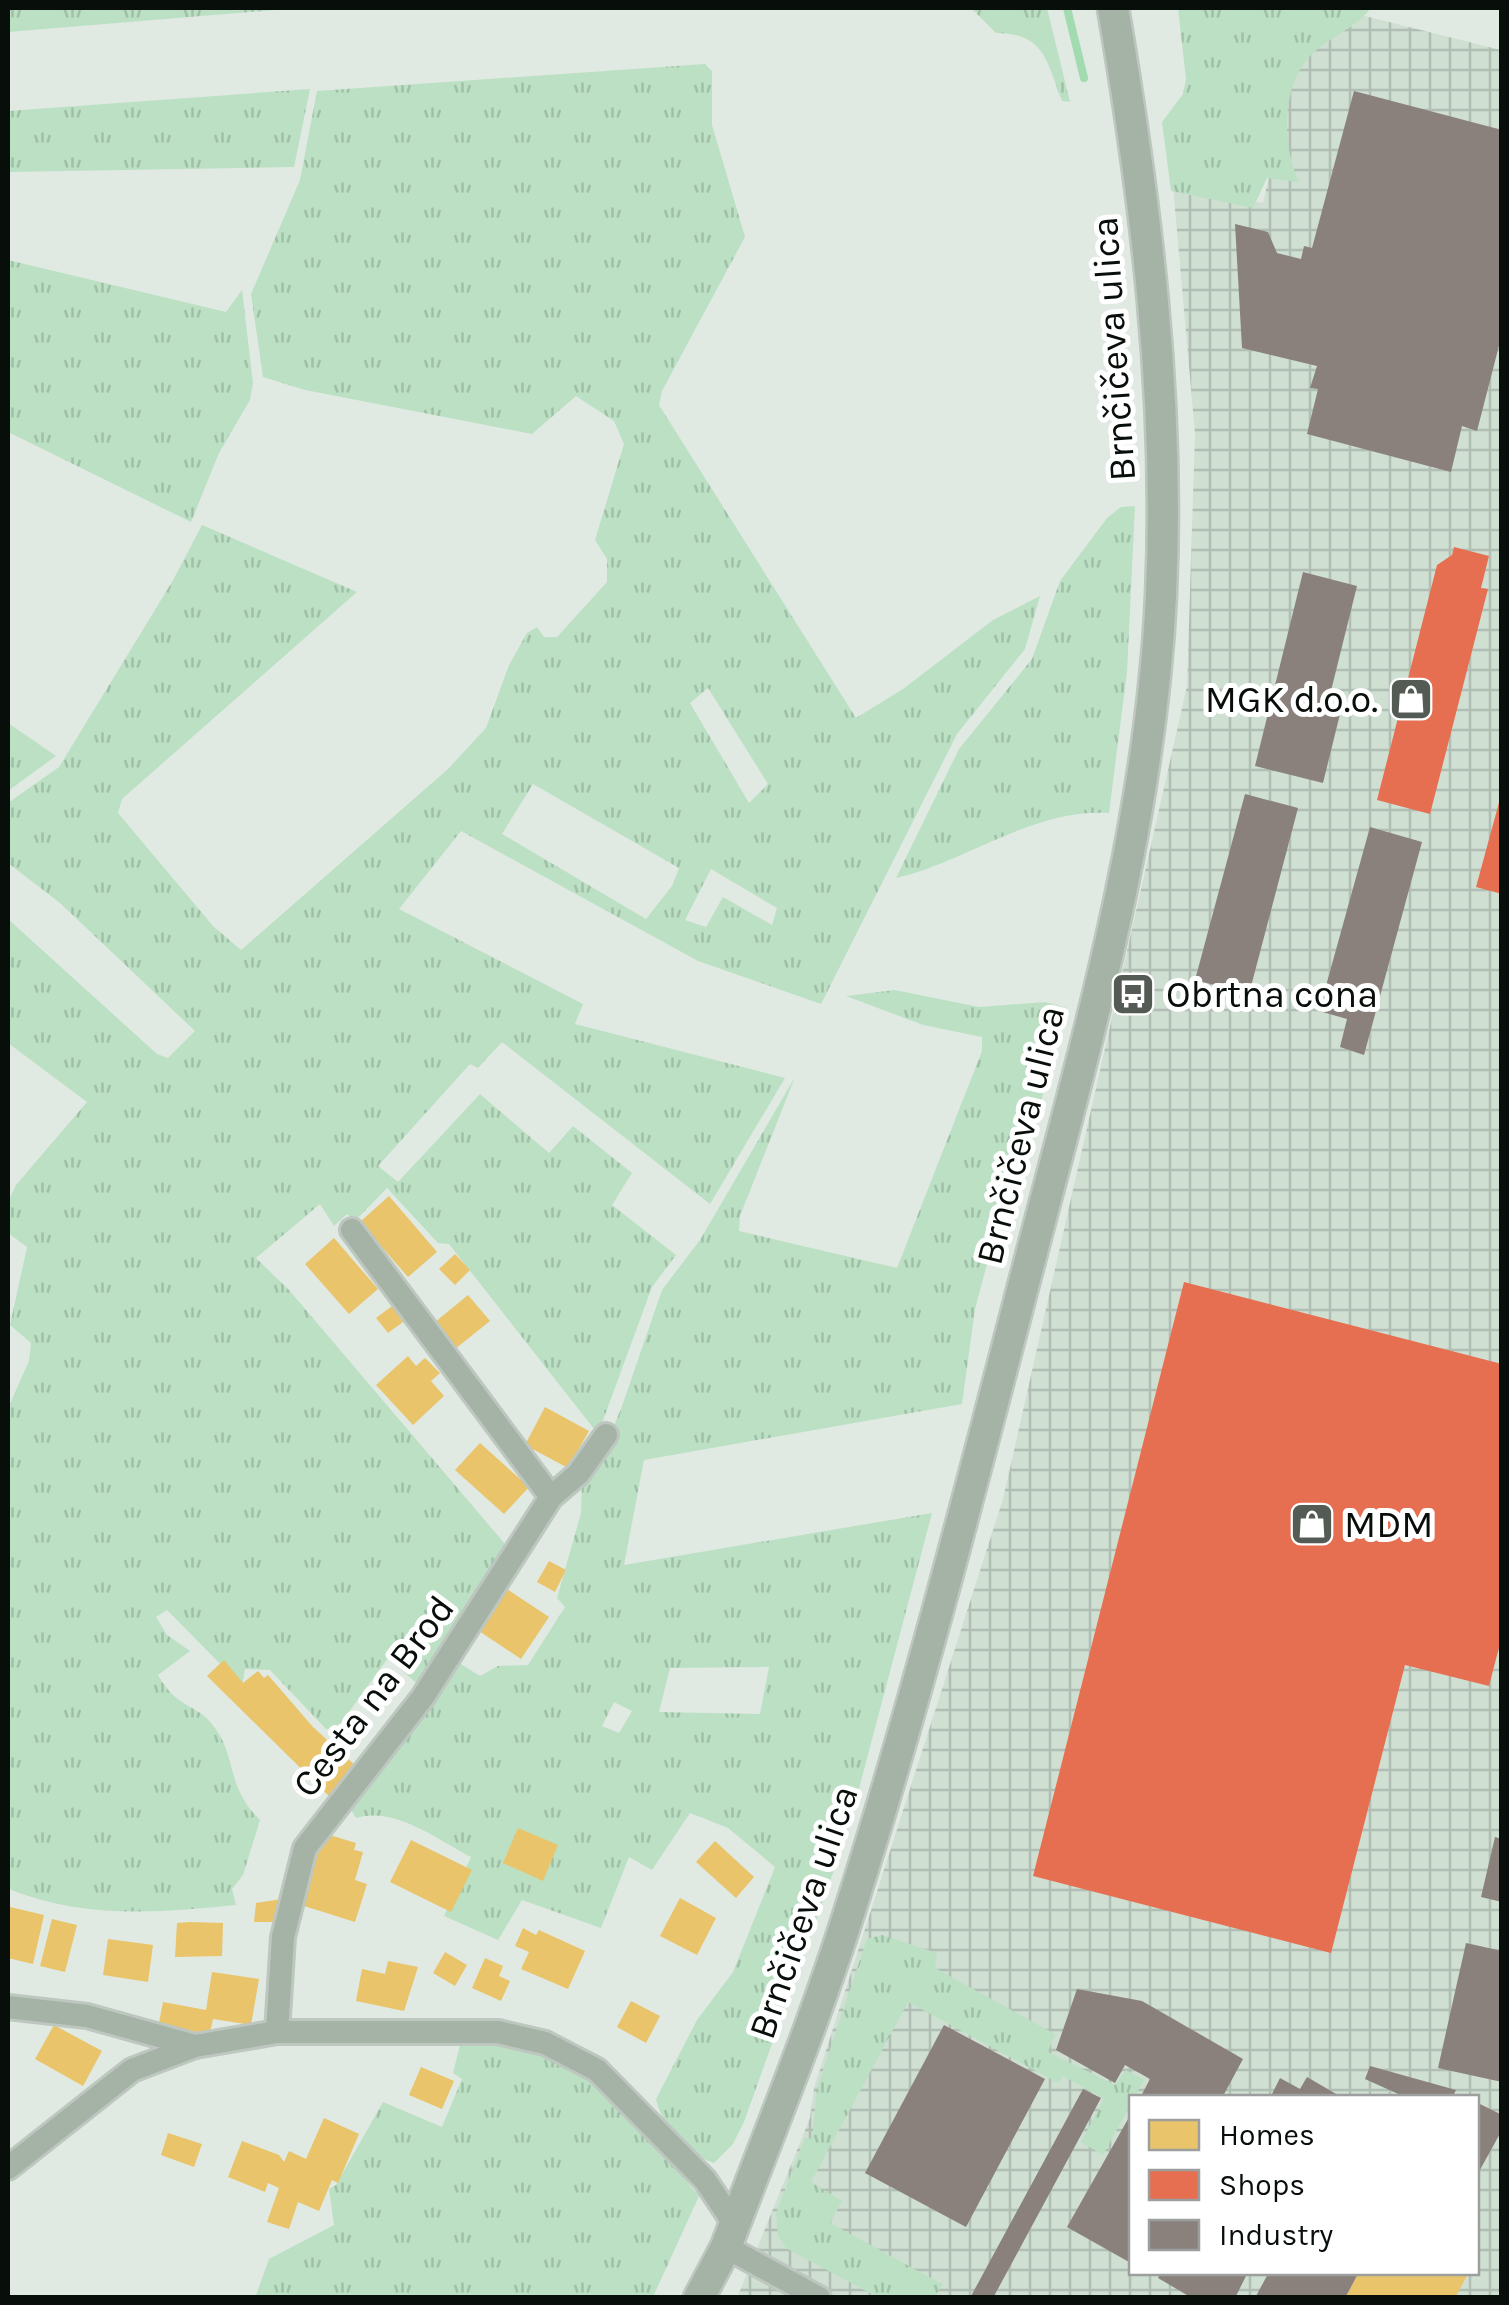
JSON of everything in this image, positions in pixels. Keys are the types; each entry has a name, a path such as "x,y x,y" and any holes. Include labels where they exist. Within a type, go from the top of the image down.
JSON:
{"street":[{"name":"Brnčičeva ulica","path":"699,2298 730,2236 848,1916 901,1740 1065,1124 1141,798 1160,617 1164,478 1148,235 1113,8"},
{"path":"352,1230 551,1497"},
{"name":"Cesta na Brod","path":"278,2032 283,1937 306,1848 432,1684 551,1497 578,1474 606,1435"},
{"path":"8,2006 87,2016 195,2046"},
{"path":"8,2168 132,2070 195,2046 278,2032 498,2032 545,2044 597,2070 705,2180 730,2236 819,2298"}],"shaded area":[{"path":"1306,8 1333,8 1501,50 1501,2297 737,2298 810,2118 814,2088 1003,1499 1187,686 1195,434 1173,186 1263,203"}],"green space":[{"path":"8,8 299,8 8,32"},
{"path":"971,8 1047,8 1070,102 1062,101 1047,62 1034,44 1025,38 996,33"},
{"path":"1178,8 1371,8 1317,49 1301,69 1287,117 1289,152 1299,182 1267,178 1253,208 1171,191 1162,122 1183,94 1186,79"},
{"path":"705,64 712,71 712,125 745,237 662,391 659,405 856,718 903,689 993,620 1040,596 1025,649 957,734 821,1004 698,961 461,831 399,909 583,1004 575,1024 785,1078 710,1204 502,1042 478,1068 470,1064 378,1166 398,1182 480,1094 549,1153 573,1126 632,1173 612,1205 676,1255 652,1287 598,1434 449,1244 438,1243 387,1188 355,1221 347,1214 334,1226 320,1204 256,1258 289,1290 511,1551 423,1689 388,1658 336,1730 326,1729 270,1670 245,1669 242,1686 167,1610 156,1617 167,1635 190,1651 158,1675 173,1695 215,1728 227,1750 242,1796 260,1820 243,1875 232,1889 236,1905 149,1911 93,1909 37,1899 9,1889 8,1408 29,1361 31,1343 10,1325 27,1247 8,1233 8,1202 16,1185 87,1102 8,1043 8,919 157,1054 168,1058 195,1031 60,903 8,863 8,803 59,767 172,582 202,525 357,592 122,799 118,813 213,926 241,950 448,769 486,728 509,665 527,633 537,627 544,637 557,637 607,582 607,559 595,540 624,444 614,421 576,396 532,434 305,390 263,377 251,294 300,180 317,91","holes":["708,688 768,784 749,803 690,703","533,784 679,868 672,886 646,919 502,834","711,869 777,908 772,925 723,897 706,927 685,920"]},
{"path":"310,89 294,167 8,172 8,111"},
{"path":"8,260 226,312 242,290 253,383 250,400 219,453 191,522 8,432"},
{"path":"1135,506 1127,672 1109,813 1081,814 1027,827 896,878 959,749 1032,659 1060,581 1107,518 1121,507"},
{"path":"8,723 56,756 8,791"},
{"path":"895,990 979,1007 1045,1002 1067,1008 1018,1184 999,1219 975,1309 962,1404 644,1460 624,1565 932,1513 847,1834 744,2122 733,2144 714,2163 677,2138 656,2099 697,2020 733,1972 775,1867 728,1828 690,1813 652,1870 629,1857 601,1928 522,1900 498,1940 444,1916 471,1857 401,1821 356,1818 347,1803 456,1661 480,1676 498,1666 528,1665 565,1607 557,1598 581,1513 582,1479 607,1442 621,1409 662,1290 700,1240 795,1077 740,1216 739,1231 897,1268 982,1051 982,1037 923,1025 846,996","holes":["769,1667 760,1714 659,1712 670,1668","614,1702 632,1711 619,1733 602,1726"]},
{"path":"882,1935 937,1953 935,1968 1055,2034 1048,2052 1115,2085 1126,2070 1144,2080 1136,2095 1129,2095 1129,2107 1103,2155 1081,2142 1104,2099 1063,2076 1058,2083 908,2002 811,2182 842,2201 830,2223 942,2284 935,2297 877,2297 786,2248 778,2236 776,2213 805,2137 812,2139 817,2088 867,1939"},
{"path":"461,2041 502,2044 538,2053 570,2067 624,2110 699,2196 653,2297 255,2298 269,2259 334,2225 329,2189 336,2185 383,2102 442,2127 462,2079 453,2073"}],"building: Homes":[{"path":"389,1196 437,1252 408,1277 360,1222"},
{"path":"334,1238 378,1289 349,1314 305,1264"},
{"path":"455,1254 470,1270 455,1285 439,1269"},
{"path":"468,1295 490,1321 455,1349 434,1323"},
{"path":"392,1306 403,1322 388,1333 376,1318"},
{"path":"408,1356 416,1366 425,1358 440,1373 431,1381 444,1396 413,1425 376,1385"},
{"path":"545,1407 589,1431 568,1468 525,1445"},
{"path":"480,1443 529,1487 504,1514 455,1470"},
{"path":"549,1561 566,1570 555,1592 537,1582"},
{"path":"507,1589 549,1617 521,1659 479,1631"},
{"path":"224,1660 243,1683 258,1671 264,1678 268,1675 313,1727 359,1769 332,1799 207,1676"},
{"path":"518,1828 558,1845 543,1881 503,1863"},
{"path":"323,1833 356,1843 354,1850 363,1852 355,1880 367,1884 355,1922 301,1905"},
{"path":"411,1840 472,1870 451,1912 390,1882"},
{"path":"715,1841 754,1877 736,1898 696,1862"},
{"path":"680,1898 716,1918 697,1955 660,1936"},
{"path":"282,1899 279,1922 254,1922 256,1903"},
{"path":"10,1907 44,1915 33,1964 8,1958"},
{"path":"52,1919 77,1925 65,1972 40,1966"},
{"path":"177,1923 223,1923 222,1956 175,1957"},
{"path":"523,1928 536,1935 539,1930 585,1951 568,1989 521,1969 529,1952 515,1946"},
{"path":"108,1939 153,1945 148,1982 103,1975"},
{"path":"445,1952 467,1965 455,1986 433,1973"},
{"path":"485,1958 503,1966 499,1976 510,1981 501,2001 472,1988"},
{"path":"388,1961 418,1967 404,2011 356,2001 362,1969 385,1974"},
{"path":"212,1972 259,1979 251,2025 213,2019 209,2037 158,2028 163,2002 206,2010"},
{"path":"631,2001 660,2016 646,2043 617,2027"},
{"path":"54,2025 102,2051 83,2086 35,2059"},
{"path":"421,2067 454,2081 442,2109 409,2095"},
{"path":"324,2118 359,2134 338,2183 332,2180 319,2211 298,2202 289,2229 267,2222 279,2188 268,2183 265,2192 228,2177 242,2141 279,2155 284,2162 289,2151 306,2159"},
{"path":"168,2133 202,2144 194,2167 161,2155"},
{"path":"1357,2275 1467,2275 1455,2298 1345,2298"}],"building: Shops":[{"path":"1454,547 1489,556 1481,588 1488,589 1430,814 1377,800 1437,565 1452,555"},
{"path":"1502,799 1502,894 1476,887"},
{"name":"MDM","path":"1184,1282 1502,1364 1502,1636 1489,1686 1405,1665 1331,1953 1033,1876"}],"building: Industry":[{"path":"1354,91 1502,130 1502,334 1477,431 1462,426 1451,472 1307,434 1318,389 1310,388 1317,366 1242,348 1235,224 1268,232 1277,253 1301,259 1304,246 1312,248"},
{"path":"1303,572 1357,586 1326,711 1340,714 1323,783 1255,766"},
{"path":"1245,794 1298,808 1249,994 1195,980"},
{"path":"1370,827 1422,842 1364,1055 1340,1047 1347,1019 1319,1011"},
{"path":"1495,1837 1502,1839 1502,1902 1481,1897"},
{"path":"1466,1943 1502,1951 1502,2082 1438,2068"},
{"path":"1077,1989 1142,2001 1243,2059 1224,2095 1142,2095 1150,2079 1125,2065 1115,2083 1056,2050"},
{"path":"944,2025 1045,2079 966,2227 865,2173"},
{"path":"1370,2066 1456,2090 1454,2095 1400,2095 1365,2079"},
{"path":"1307,2077 1338,2095 1272,2095 1280,2078 1300,2089"},
{"path":"1083,2089 1101,2098 993,2298 970,2298"},
{"path":"1479,2104 1502,2115 1502,2130 1479,2172"},
{"path":"1129,2117 1129,2262 1067,2227"},
{"path":"1246,2275 1235,2298 1192,2298 1158,2278"},
{"path":"1267,2275 1357,2275 1345,2298 1255,2298"}],"waterway":[{"path":"1067,8 1084,78"}],"place":[{"name":"MGK d.o.o.","path":"1411,699"},
{"name":"Obrtna cona","path":"1133,994"},
{"name":"MDM","path":"1312,1524"}]}
